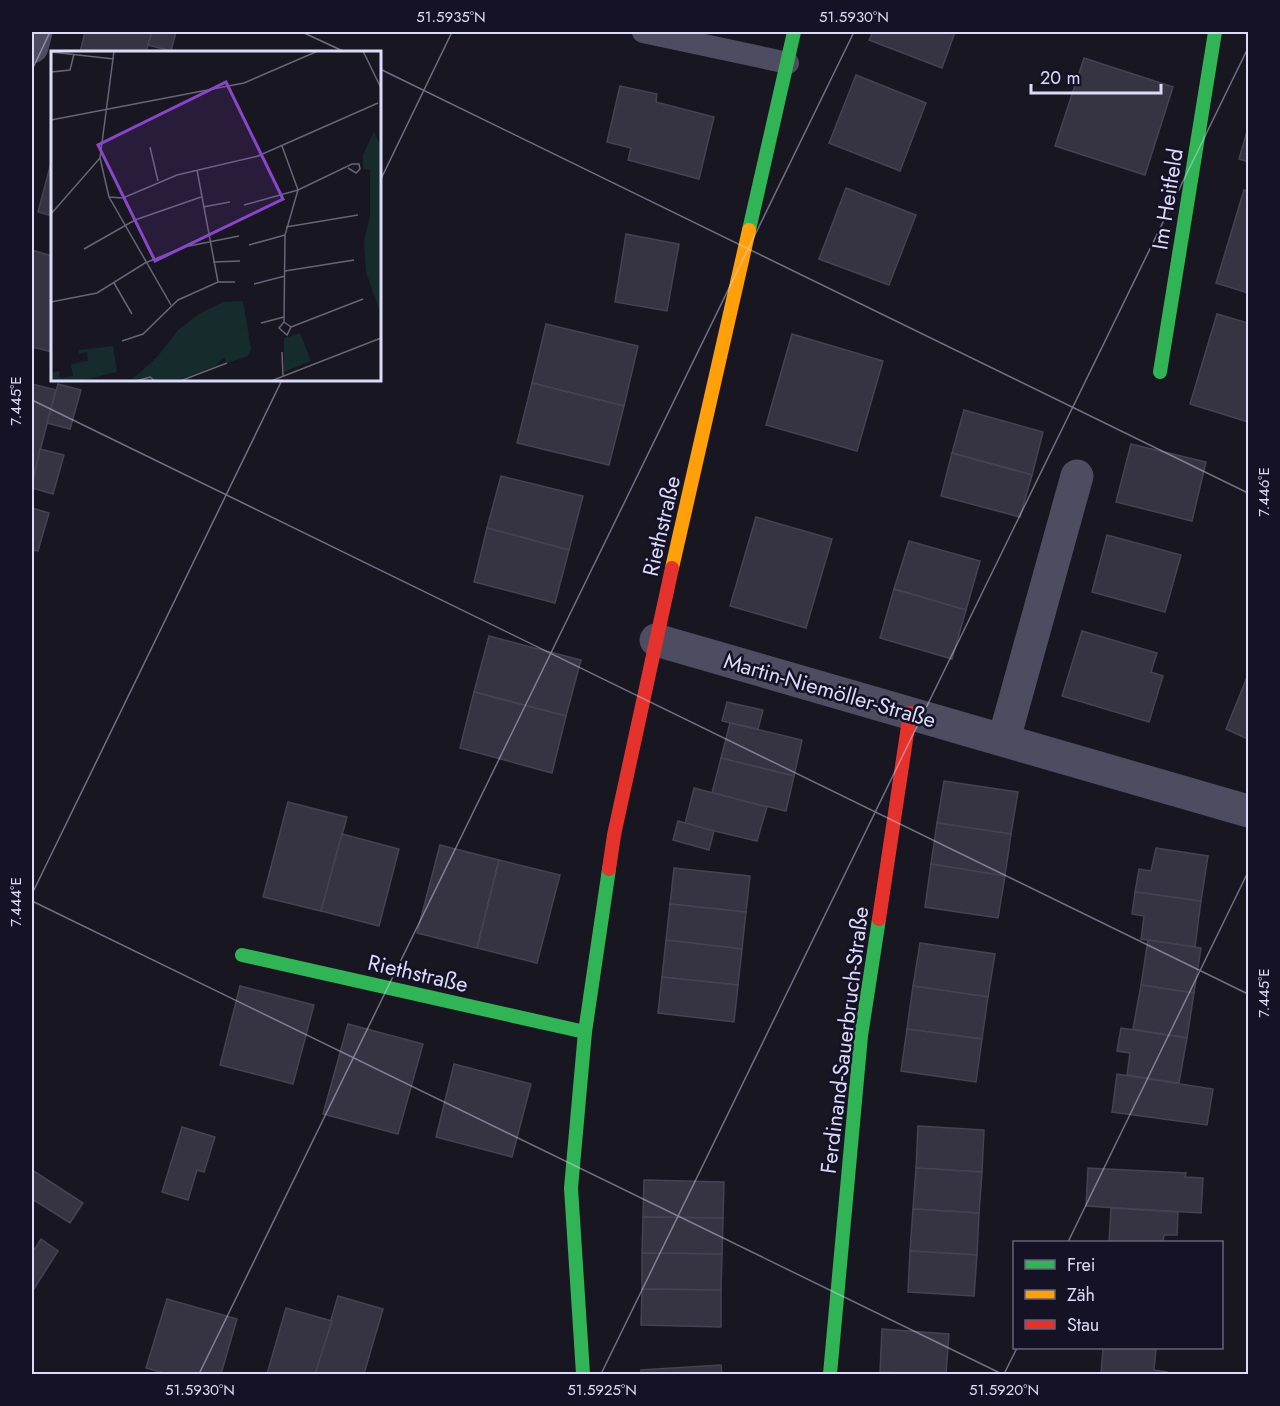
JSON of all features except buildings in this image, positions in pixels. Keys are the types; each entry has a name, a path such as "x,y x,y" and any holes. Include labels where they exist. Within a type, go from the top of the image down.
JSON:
{"street":[{"path":"32,47 36,32"},
{"name":"Riethstraße","path":"583,1374 571,1188 585,1032 614,835 656,640 789,63 794,32"},
{"name":"Im Heitfeld","path":"1160,372 1215,32"},
{"path":"1004,739 1077,476"},
{"name":"Martin-Niemöller-Straße","path":"656,640 1248,811"},
{"name":"Ferdinand-Sauerbruch-Straße","path":"830,1374 861,1036 910,712"},
{"name":"Riethstraße","path":"242,955 585,1032"}],"lane":[{"path":"643,32 789,63"}],"traffic: fast":[{"path":"749,230 794,32"},
{"path":"1160,372 1215,32"},
{"path":"583,1374 571,1188 585,1032 609,869"},
{"path":"830,1374 861,1036 879,919"},
{"path":"242,955 585,1032"}],"traffic: slow":[{"path":"672,568 749,230"}],"traffic: jam":[{"path":"609,869 614,835 672,568"},
{"path":"879,919 910,713"}]}
